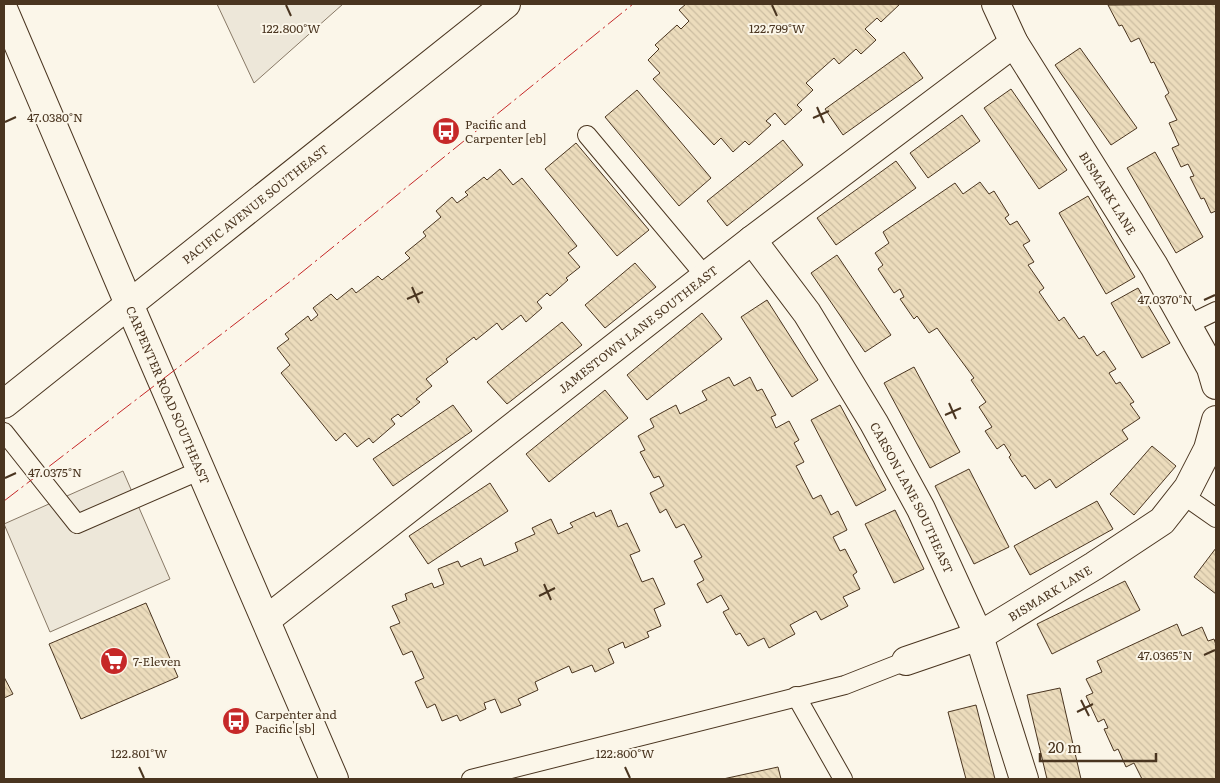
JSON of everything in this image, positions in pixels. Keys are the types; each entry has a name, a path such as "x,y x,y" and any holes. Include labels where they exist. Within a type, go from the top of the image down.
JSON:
{"street":[{"name":"PACIFIC AVENUE SOUTHEAST","path":"4,404 506,4"},
{"name":"BISMARK LANE","path":"996,4 1014,43 1154,266 1211,368 1216,385"},
{"name":"CARPENTER ROAD SOUTHEAST","path":"4,10 128,304 334,779"},
{"name":"JAMESTOWN LANE SOUTHEAST","path":"266,620 752,240 1014,43"},
{"name":"CARSON LANE SOUTHEAST","path":"752,240 807,313 874,423 921,509 979,636 1024,779"},
{"name":"BISMARK LANE","path":"906,661 979,636 1094,566 1162,521 1183,494 1208,449 1216,420"}],"lane":[{"path":"587,135 706,277"},
{"path":"1187,326 1216,311"},
{"path":"4,432 77,524 201,470"},
{"path":"1183,494 1216,518"},
{"path":"470,779 846,685 906,661"},
{"path":"796,696 843,779"}],"shaded area":[{"path":"217,4 343,4 254,83"},
{"path":"123,471 170,579 50,632 4,524"}],"building":[{"path":"686,4 900,4 881,22 877,18 865,29 876,40 861,54 856,49 839,64 834,58 806,83 813,90 797,105 802,110 785,125 775,113 766,121 771,125 749,145 745,141 733,152 721,138 714,145 653,79 660,73 648,60 659,49 655,45 677,25 681,29 689,21 679,10"},
{"path":"1216,4 1216,211 1211,213 1204,198 1201,199 1190,177 1194,176 1188,164 1181,167 1172,148 1179,145 1169,123 1177,120 1165,96 1169,93 1154,62 1151,63 1139,38 1131,42 1122,25 1119,26 1108,5"},
{"path":"1080,48 1137,128 1111,145 1055,65"},
{"path":"904,52 923,78 843,135 825,109"},
{"path":"1011,89 1067,170 1039,189 984,108"},
{"path":"637,90 711,178 679,206 605,117"},
{"path":"962,115 980,141 928,178 910,153"},
{"path":"783,140 803,165 727,226 707,201"},
{"path":"576,143 649,230 617,256 545,169"},
{"path":"1155,152 1203,237 1176,253 1127,168"},
{"path":"896,161 916,188 836,245 817,218"},
{"path":"500,169 513,185 522,178 577,246 568,253 580,267 566,278 568,280 550,296 547,293 537,302 542,308 526,322 521,315 502,330 497,323 476,340 474,337 446,359 448,362 426,379 432,386 416,399 420,402 401,417 398,414 391,419 395,424 373,443 369,438 357,447 345,433 336,441 281,373 290,365 277,348 289,339 285,334 308,316 311,321 318,315 313,308 331,294 337,300 352,288 356,293 378,276 382,280 410,258 405,253 426,236 423,232 441,217 436,211 452,197 457,203 468,195 465,192 484,177 487,180"},
{"path":"980,182 989,194 994,191 1009,215 1005,218 1010,225 1017,221 1030,241 1023,245 1034,262 1028,265 1044,288 1039,292 1059,321 1064,317 1079,339 1084,336 1097,356 1104,351 1116,369 1109,373 1116,384 1120,382 1134,402 1130,404 1140,418 1122,430 1128,439 1056,488 1050,479 1035,489 1025,475 1022,477 1009,457 1011,455 1004,444 997,449 985,431 992,427 979,407 986,402 971,380 974,378 937,328 929,333 917,316 914,319 900,299 904,297 900,289 894,293 878,269 883,265 875,253 889,243 883,232 955,183 963,194"},
{"path":"1088,196 1135,277 1106,294 1059,213"},
{"path":"837,255 891,335 865,352 811,273"},
{"path":"635,263 656,287 605,328 585,305"},
{"path":"1138,288 1170,343 1142,358 1111,303"},
{"path":"767,300 818,380 792,397 741,317"},
{"path":"702,313 722,339 647,400 627,375"},
{"path":"562,322 582,345 507,404 487,382"},
{"path":"914,367 960,452 930,468 884,383"},
{"path":"729,377 734,386 750,377 757,391 762,389 776,415 771,417 776,428 789,421 799,440 794,443 804,462 796,466 813,499 821,495 831,515 838,511 847,530 833,537 840,551 845,549 857,572 853,575 860,589 843,597 848,606 821,620 816,611 790,625 795,634 769,648 764,638 748,646 740,633 736,635 723,612 729,609 721,595 707,603 697,584 704,580 694,561 702,557 684,524 676,528 666,509 660,513 650,493 664,486 659,476 654,478 640,452 645,450 638,436 654,427 650,419 676,405 680,414 707,400 702,391"},
{"path":"605,390 628,418 549,482 526,454"},
{"path":"453,405 472,431 393,486 373,459"},
{"path":"840,405 886,490 856,506 811,420"},
{"path":"1152,446 1176,466 1134,515 1110,494"},
{"path":"969,469 1009,547 974,564 935,486"},
{"path":"490,483 508,511 428,564 409,536"},
{"path":"1097,501 1113,529 1030,575 1014,546"},
{"path":"611,510 618,527 627,523 640,551 630,555 642,582 653,578 665,604 654,609 661,626 647,632 649,637 625,648 623,642 608,649 614,663 595,672 592,665 572,673 569,666 535,682 538,690 518,699 521,705 501,713 495,699 484,703 486,709 460,721 457,715 442,721 435,704 427,708 415,682 424,678 412,651 403,655 390,627 400,623 392,606 407,600 405,594 432,583 434,588 444,584 438,569 458,561 461,567 481,558 484,566 518,551 515,543 535,534 532,528 551,519 558,534 573,527 570,523 594,512 596,517"},
{"path":"895,510 924,569 894,583 865,524"},
{"path":"1216,548 1216,594 1194,577"},
{"path":"1125,581 1140,610 1052,654 1037,624"},
{"name":"7-Eleven","path":"146,603 178,677 81,719 49,644"},
{"path":"1177,624 1182,636 1202,627 1208,641 1214,639 1216,645 1216,779 1142,779 1134,763 1126,767 1118,749 1114,751 1104,729 1108,728 1104,719 1098,722 1086,696 1093,693 1086,679 1102,672 1097,661"},
{"path":"4,677 13,694 4,698"},
{"path":"1060,688 1081,779 1047,779 1027,695"},
{"path":"976,705 995,779 966,779 948,712"},
{"path":"778,767 781,779 723,779"}],"power":[{"path":"4,501 296,277 633,4"}],"place":[{"name":"Pacific and Carpenter [eb]","path":"446,131"},
{"name":"7-Eleven","path":"114,661"},
{"name":"Carpenter and Pacific [sb]","path":"236,721"}]}
